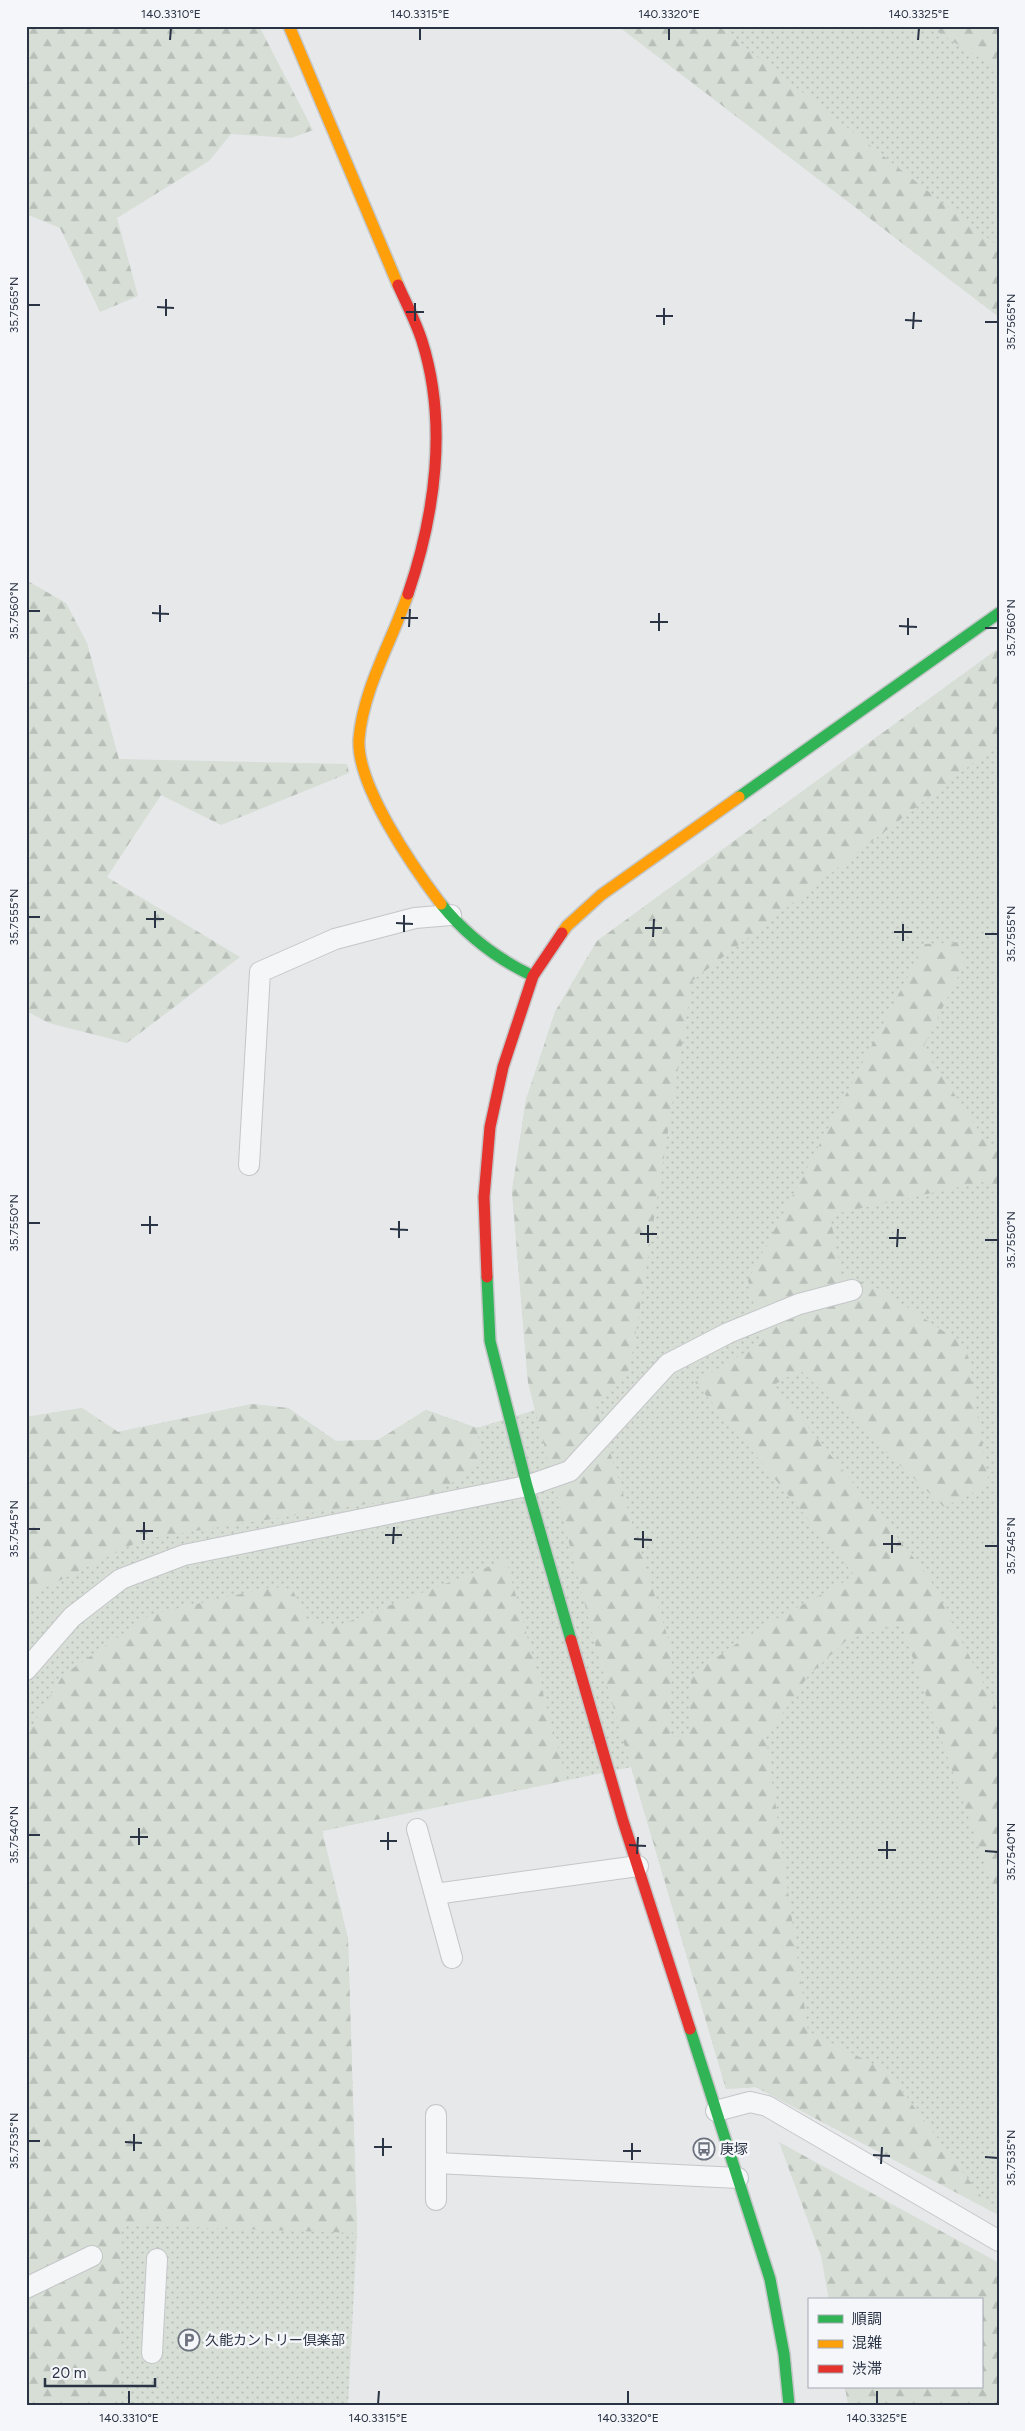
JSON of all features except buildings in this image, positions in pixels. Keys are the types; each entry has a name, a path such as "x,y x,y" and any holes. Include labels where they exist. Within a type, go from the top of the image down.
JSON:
{"street":[{"path":"289,26 422,342 432,388 436,434 430,493 419,557 403,610 364,714 359,752 364,774 406,852 451,915 509,965 533,976"},
{"path":"789,2404 784,2354 770,2279 638,1866 527,1486 490,1341 484,1197 490,1127 501,1076 533,976 567,926 601,895 999,612"}],"lane":[{"path":"250,1165 260,972 335,939 415,918 451,915"},
{"path":"26,1670 72,1616 121,1580 184,1555 527,1486 570,1471 668,1364 728,1333 790,1308 852,1290"},
{"path":"417,1829 452,1958"},
{"path":"435,1894 638,1866"},
{"path":"716,2111 750,2102 767,2106 999,2241"},
{"path":"436,2115 436,2200"},
{"path":"436,2162 738,2178"},
{"path":"26,2288 92,2256"},
{"path":"152,2353 157,2259"},
{"path":"780,2405 789,2404"}],"green space":[{"path":"26,26 259,26 313,130 291,138 231,134 209,161 117,218 138,296 100,312 60,228 26,214"},
{"path":"618,26 999,26 999,317"},
{"path":"618,26 718,26 999,247 999,317"},
{"path":"928,26 999,26 999,70"},
{"path":"26,580 66,603 87,643 119,759 347,764 349,773 221,825 161,795 107,877 240,957 127,1043 49,1023 26,1011"},
{"name":"久能カントリー倶楽部","path":"999,648 999,2215 756,2087 726,2089 631,1767 322,1831 348,1939 357,2233 348,2405 26,2405 26,1417 82,1408 118,1432 252,1404 288,1408 336,1441 378,1440 426,1410 477,1428 535,1410 528,1382 512,1191 526,1100 555,1012 597,941"},
{"path":"999,648 999,743 692,981 630,1369 595,1404 672,1651 670,1737 689,1736 691,1675 758,1629 855,1576 695,1382 763,1342 748,1280 925,944 958,942 964,964 923,1048 990,1147 999,1149 999,1188 982,1182 830,1215 841,1274 881,1290 966,1346 989,1485 944,1507 800,1370 774,1385 929,1577 999,1714 999,1905 901,1624 848,1639 808,1676 766,1738 808,2031 887,2071 993,2212 756,2087 726,2089 596,1648 528,1382 512,1191 526,1100 555,1012 597,941"},
{"path":"252,1404 288,1408 335,1441 378,1440 426,1410 477,1428 481,1464 436,1493 144,1539 32,1594 26,1602 26,1417 82,1408 118,1432"},
{"path":"506,1560 567,1780 322,1831 348,1939 357,2233 122,2225 119,2405 26,2405 26,1736 63,1675 152,1614 271,1587 292,1589 307,1619 332,1628"},
{"path":"779,2142 999,2263 999,2405 848,2405 845,2388 982,2388 982,2298 829,2298 821,2256"}],"traffic: fast":[{"path":"739,797 999,613"},
{"path":"441,904 461,926 483,945 507,962 533,976"},
{"path":"487,1277 490,1341 527,1486 571,1640"},
{"path":"690,2029 770,2279 784,2354 789,2405"}],"traffic: slow":[{"path":"289,26 398,285"},
{"path":"408,594 366,702 359,739 361,758 376,802 388,825 441,904"},
{"path":"562,933 567,926 601,895 739,797"}],"traffic: jam":[{"path":"398,285 420,334 430,372 435,404 435,469 431,501 425,533 408,594"},
{"path":"487,1277 484,1197 490,1127 503,1067 533,976 562,933"},
{"path":"571,1640 623,1821 690,2029"}],"place":[{"name":"庚塚","path":"704,2149"},
{"name":"久能カントリー倶楽部","path":"189,2340"}]}
